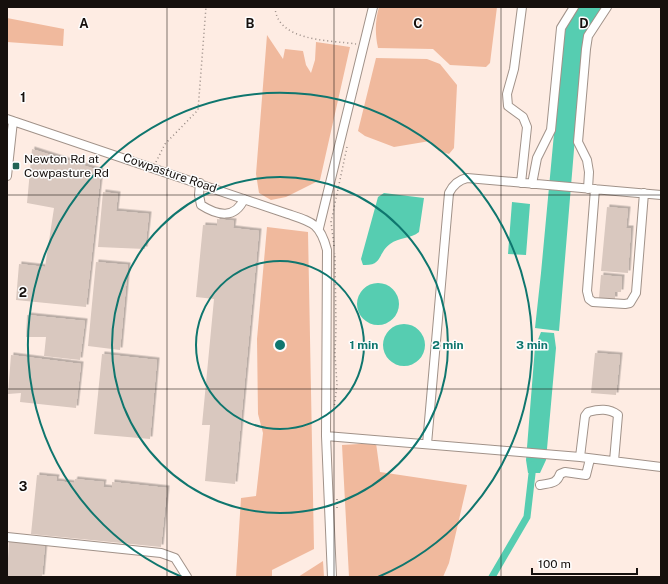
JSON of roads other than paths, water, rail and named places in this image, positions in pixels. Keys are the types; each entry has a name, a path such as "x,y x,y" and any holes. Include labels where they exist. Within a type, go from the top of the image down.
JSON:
{"street":[{"path":"332,577 326,436 327,250 319,228 373,7"},
{"path":"521,183 527,128 523,117 508,106 507,94 514,69 522,7"},
{"path":"532,184 537,158 551,130 561,28 574,7"},
{"path":"607,7 588,36 578,142 586,160 592,189 587,290 589,299 593,302 630,304 634,300 644,193"},
{"path":"7,176 10,120"},
{"name":"Cowpasture Road","path":"10,120 244,198 307,221 319,228"},
{"path":"427,444 449,193 452,187 460,180 467,178 661,195"},
{"path":"200,183 199,195 201,205 210,210 227,214 236,212 240,208 244,198"},
{"path":"580,457 585,416 588,412 602,410 612,411 618,416 614,461"},
{"path":"326,436 524,454 580,457 661,467"},
{"path":"540,485 558,480 560,474 566,472 586,475 590,459"},
{"path":"7,537 161,553 175,558 187,577"}],"waterway":[{"path":"492,577 527,517 533,465"}],"place":[{"name":"Newton Rd at Cowpasture Rd","path":"16,166"}]}
